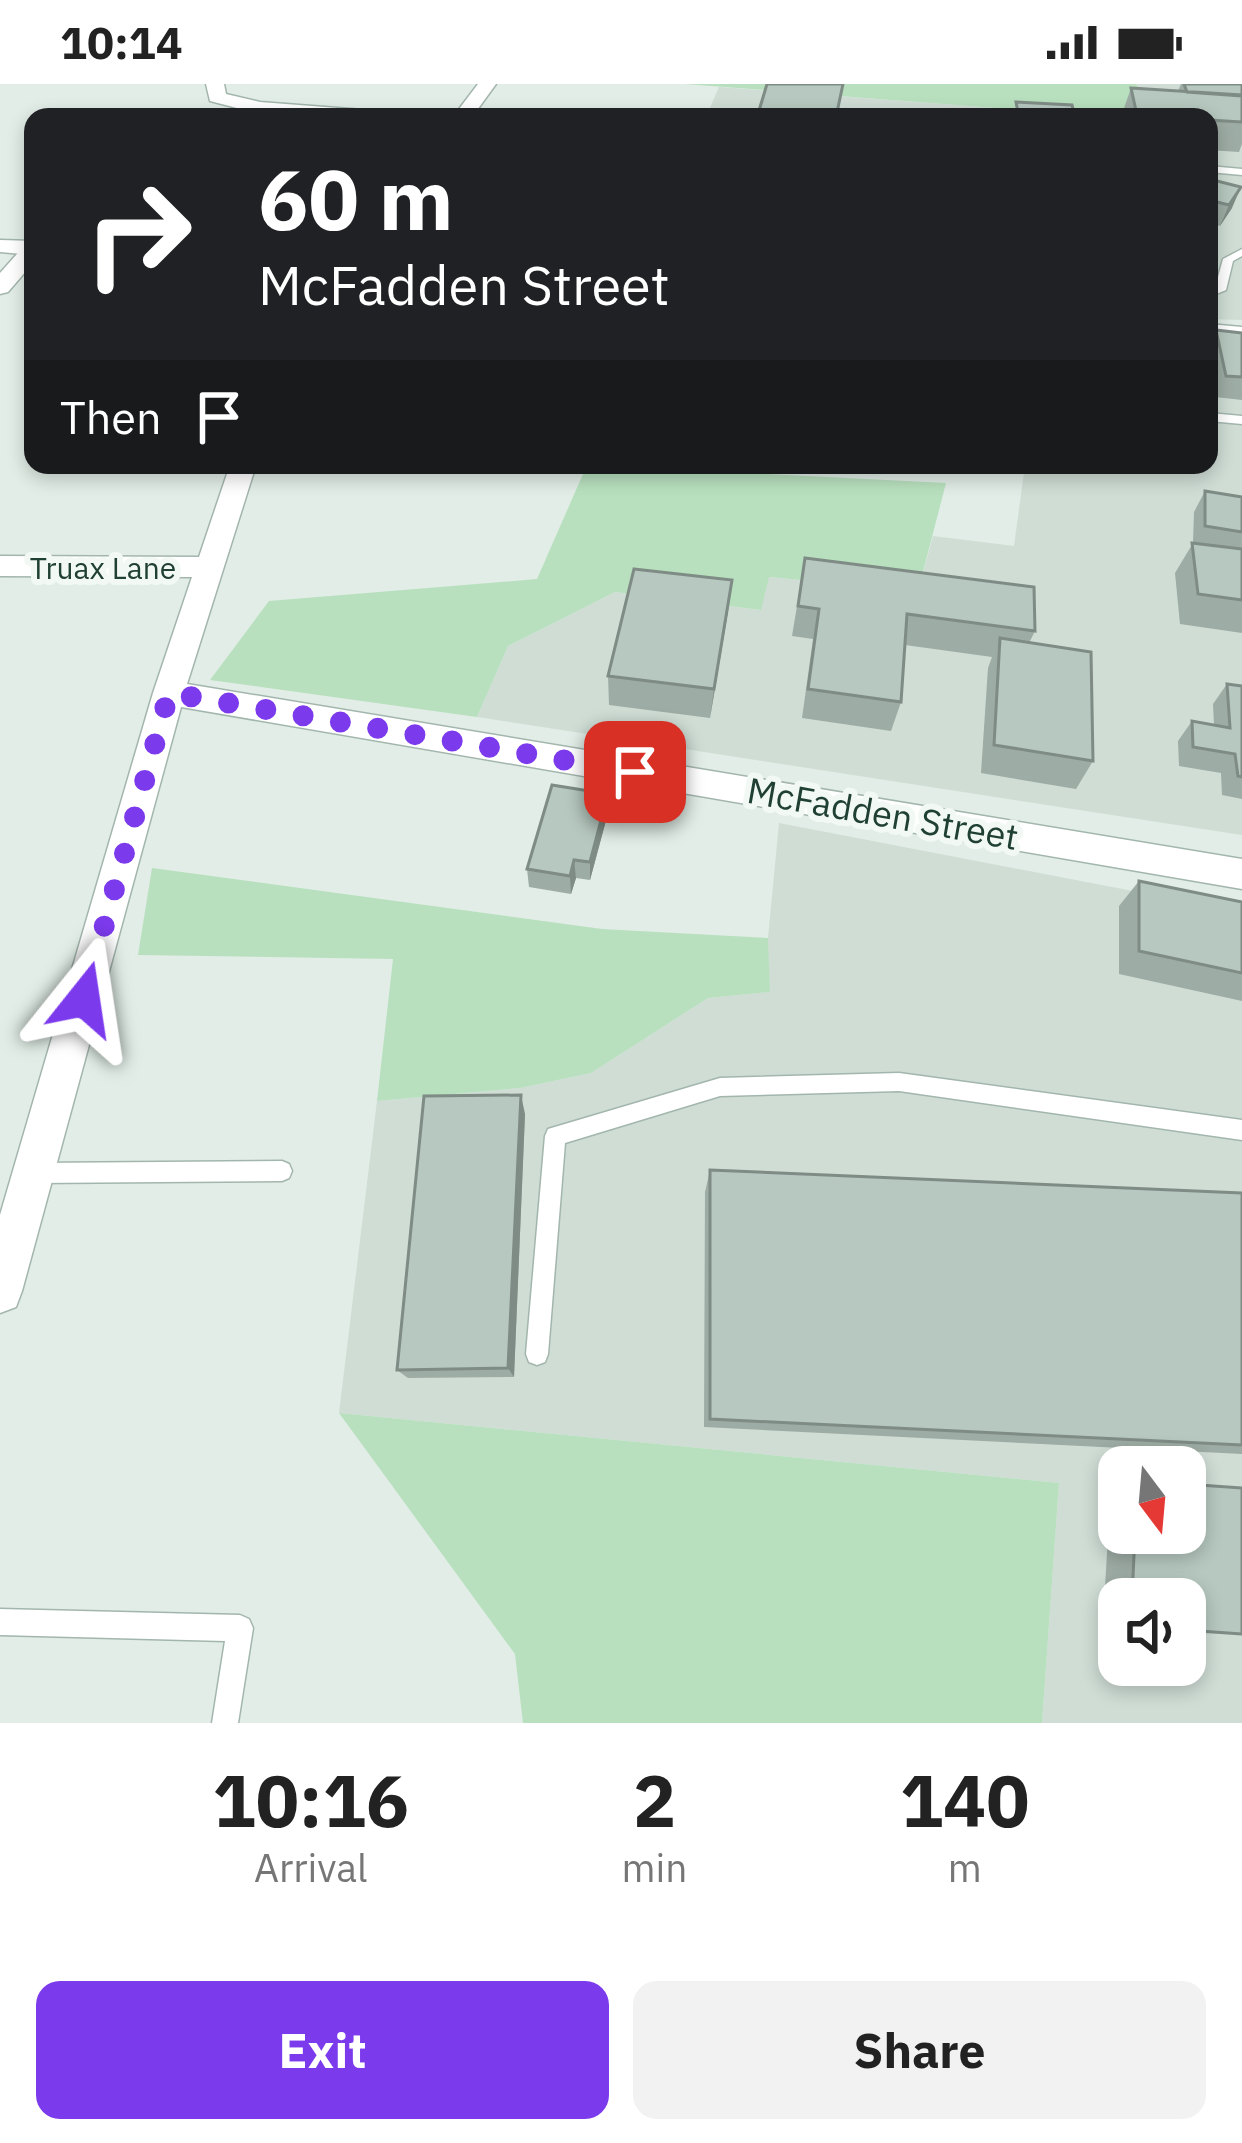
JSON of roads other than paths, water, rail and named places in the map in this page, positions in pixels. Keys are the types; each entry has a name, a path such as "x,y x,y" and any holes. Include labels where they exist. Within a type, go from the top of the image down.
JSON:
{"street":[{"path":"469,108 487,84"},
{"path":"216,90 260,108"},
{"path":"0,286 24,259"},
{"path":"0,1291 169,693 239,474"},
{"name":"Truax Lane","path":"0,566 206,567"},
{"name":"McFadden Street","path":"169,693 1242,874"}],"lane":[{"path":"1218,291 1228,259 1242,253"},
{"path":"537,1354 555,1136 721,1087 899,1082 1242,1130"},
{"path":"36,1174 282,1171"},
{"path":"0,1622 240,1628 226,1723"}]}
